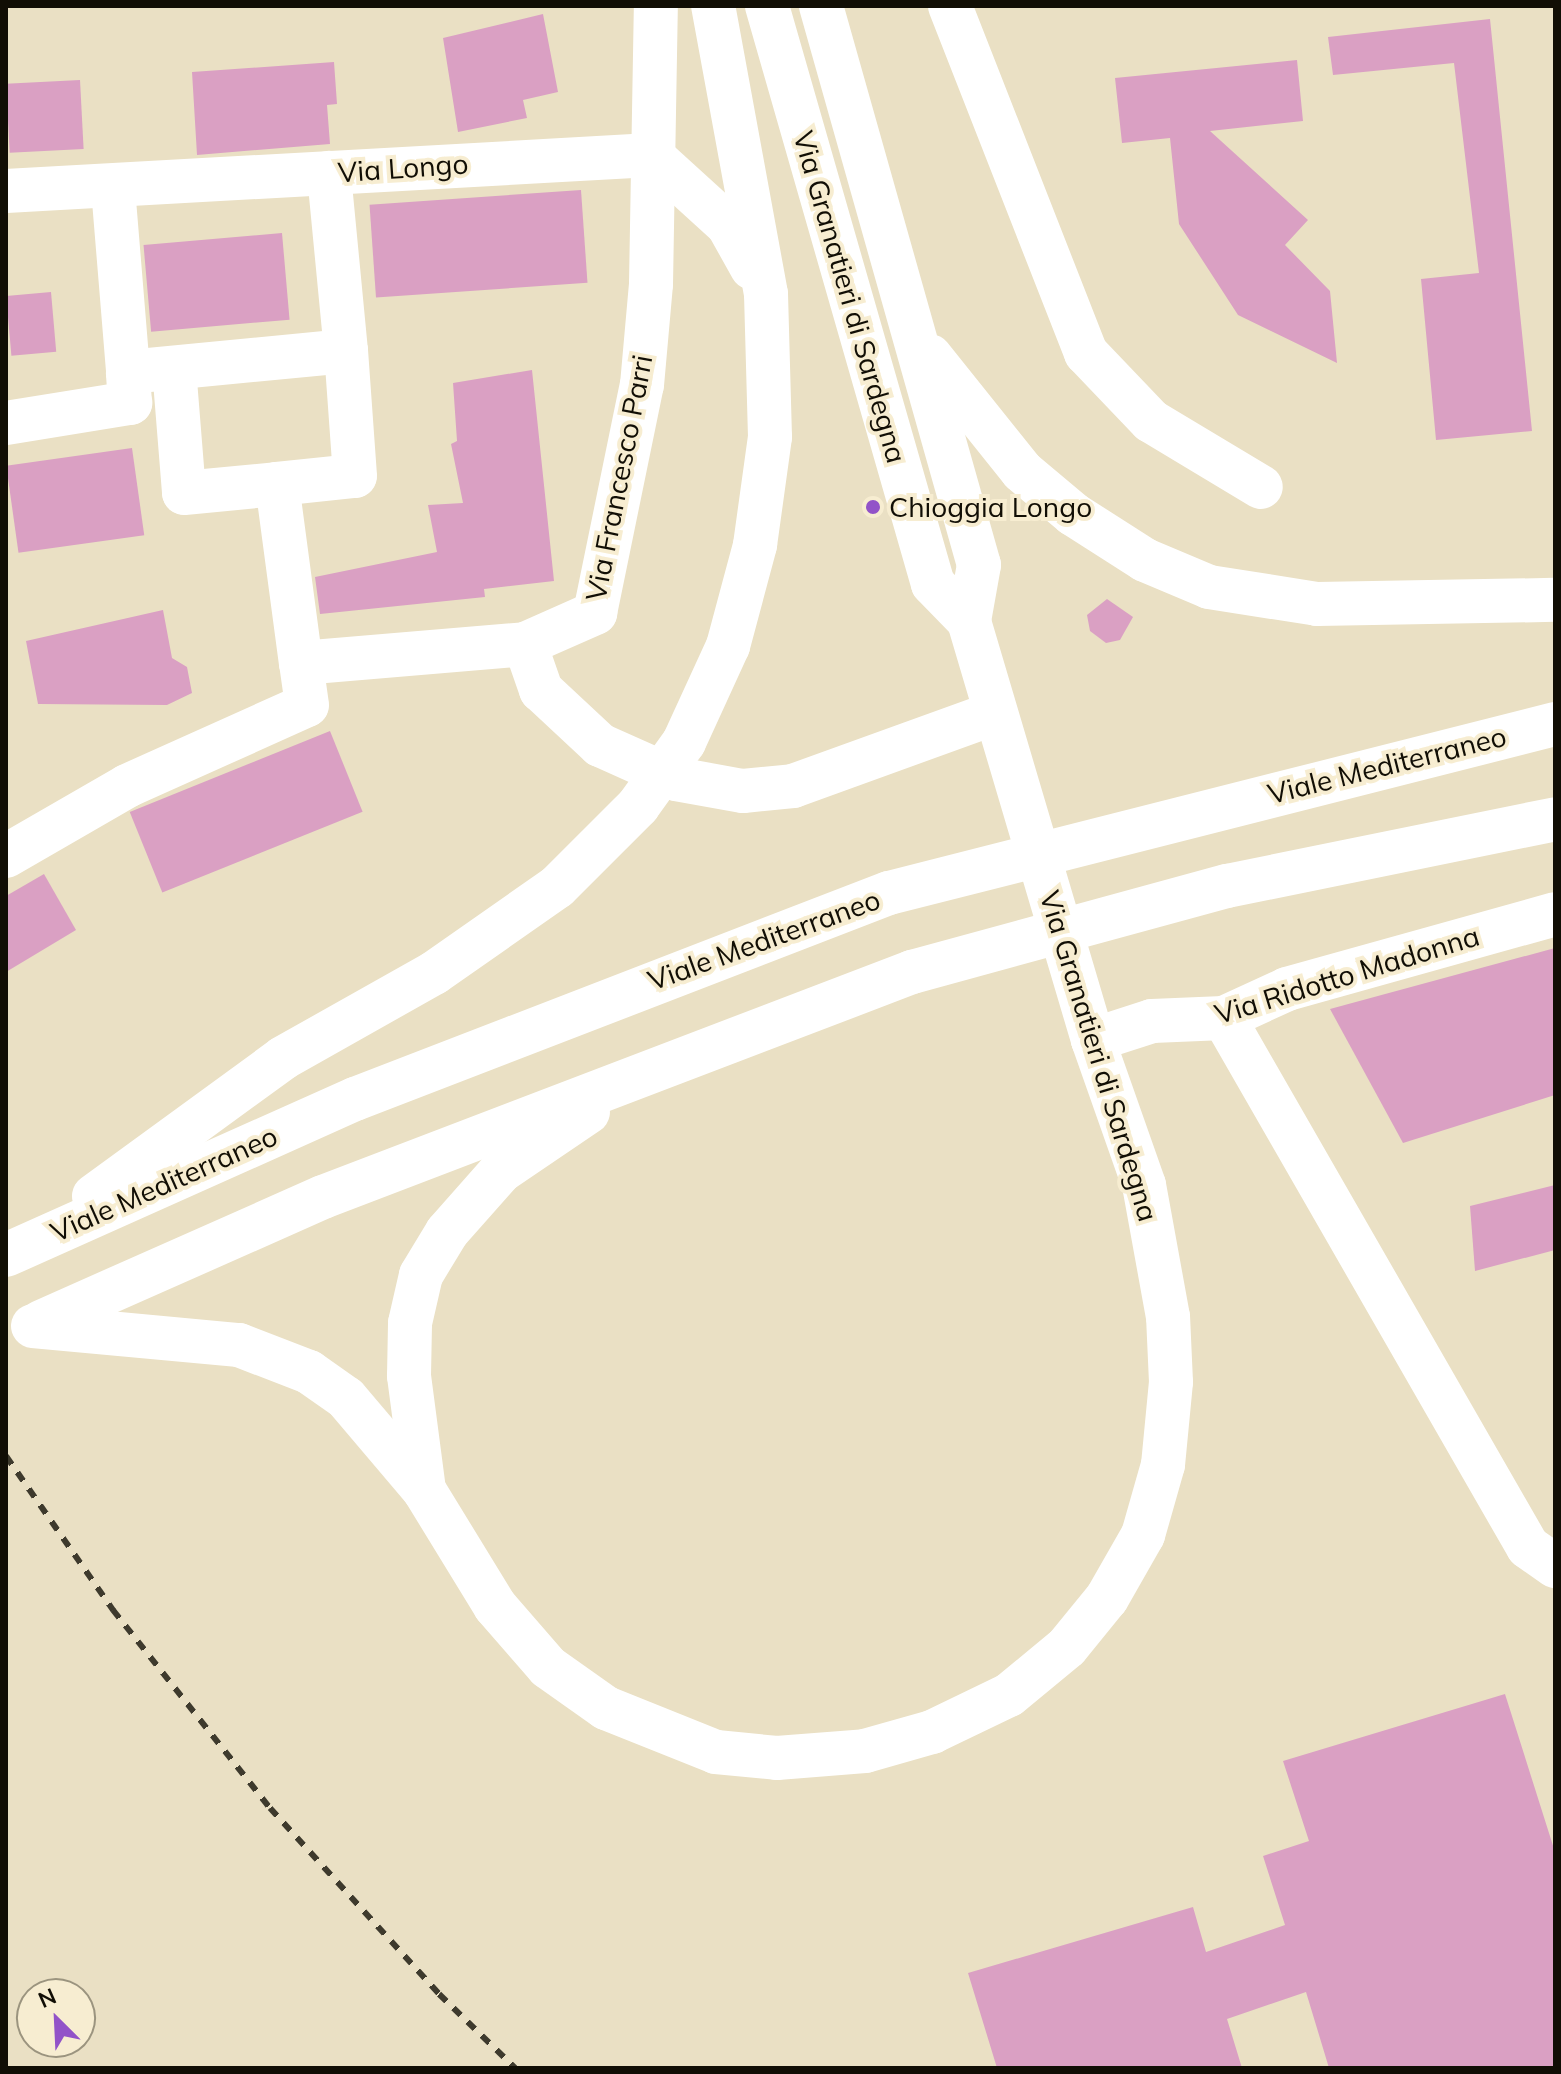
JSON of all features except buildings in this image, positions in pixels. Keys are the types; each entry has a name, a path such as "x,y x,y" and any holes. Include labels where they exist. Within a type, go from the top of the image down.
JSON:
{"street":[{"path":"656,6 651,155 728,225 766,294"},
{"path":"15,1250 283,1058 434,973 557,887 638,806 684,742 728,646 755,545 770,437 766,294 713,6"},
{"name":"Via Granatieri di Sardegna","path":"19,1332 239,1345 309,1372 346,1398 424,1490 495,1606 548,1667 606,1708 674,1740 777,1758 865,1751 932,1732 1009,1695 1067,1647 1107,1598 1143,1535 1163,1465 1171,1382 1168,1317 1144,1185 1093,1040 969,621 979,565 909,329 821,6"},
{"path":"950,6 1086,353 1151,421 1261,487"},
{"name":"Via Granatieri di Sardegna","path":"779,9 933,584 969,621"},
{"name":"Via Longo","path":"6,191 113,188 651,155"},
{"name":"Via Francesco Parri","path":"525,644 595,613 642,385 651,284 651,155"},
{"path":"174,368 184,493 355,476 329,173"},
{"path":"6,423 130,403 113,188"},
{"path":"909,329 1022,471 1073,514 1145,560 1209,587 1317,604 1555,600"},
{"path":"128,372 346,351"},
{"path":"6,856 127,786 307,705 277,484"},
{"path":"301,663 525,644 541,690 600,745 676,779 743,791 793,786 995,713"},
{"name":"Viale Mediterraneo","path":"15,1250 355,1099 889,893 1206,809 1555,724"},
{"path":"19,1332 323,1197 652,1068 912,972 1227,886 1555,819"},
{"name":"Via Ridotto Madonna","path":"1093,1040 1152,1021 1224,1018 1287,989 1555,914"},
{"path":"1224,1018 1528,1547 1555,1566"},
{"path":"424,1490 409,1376 410,1323 421,1275 447,1232 501,1171 652,1068"}],"railway":[{"path":"6,1456 113,1610 270,1808 439,1994 515,2068"}],"place":[{"name":"Chioggia Longo","path":"873,507"}]}
